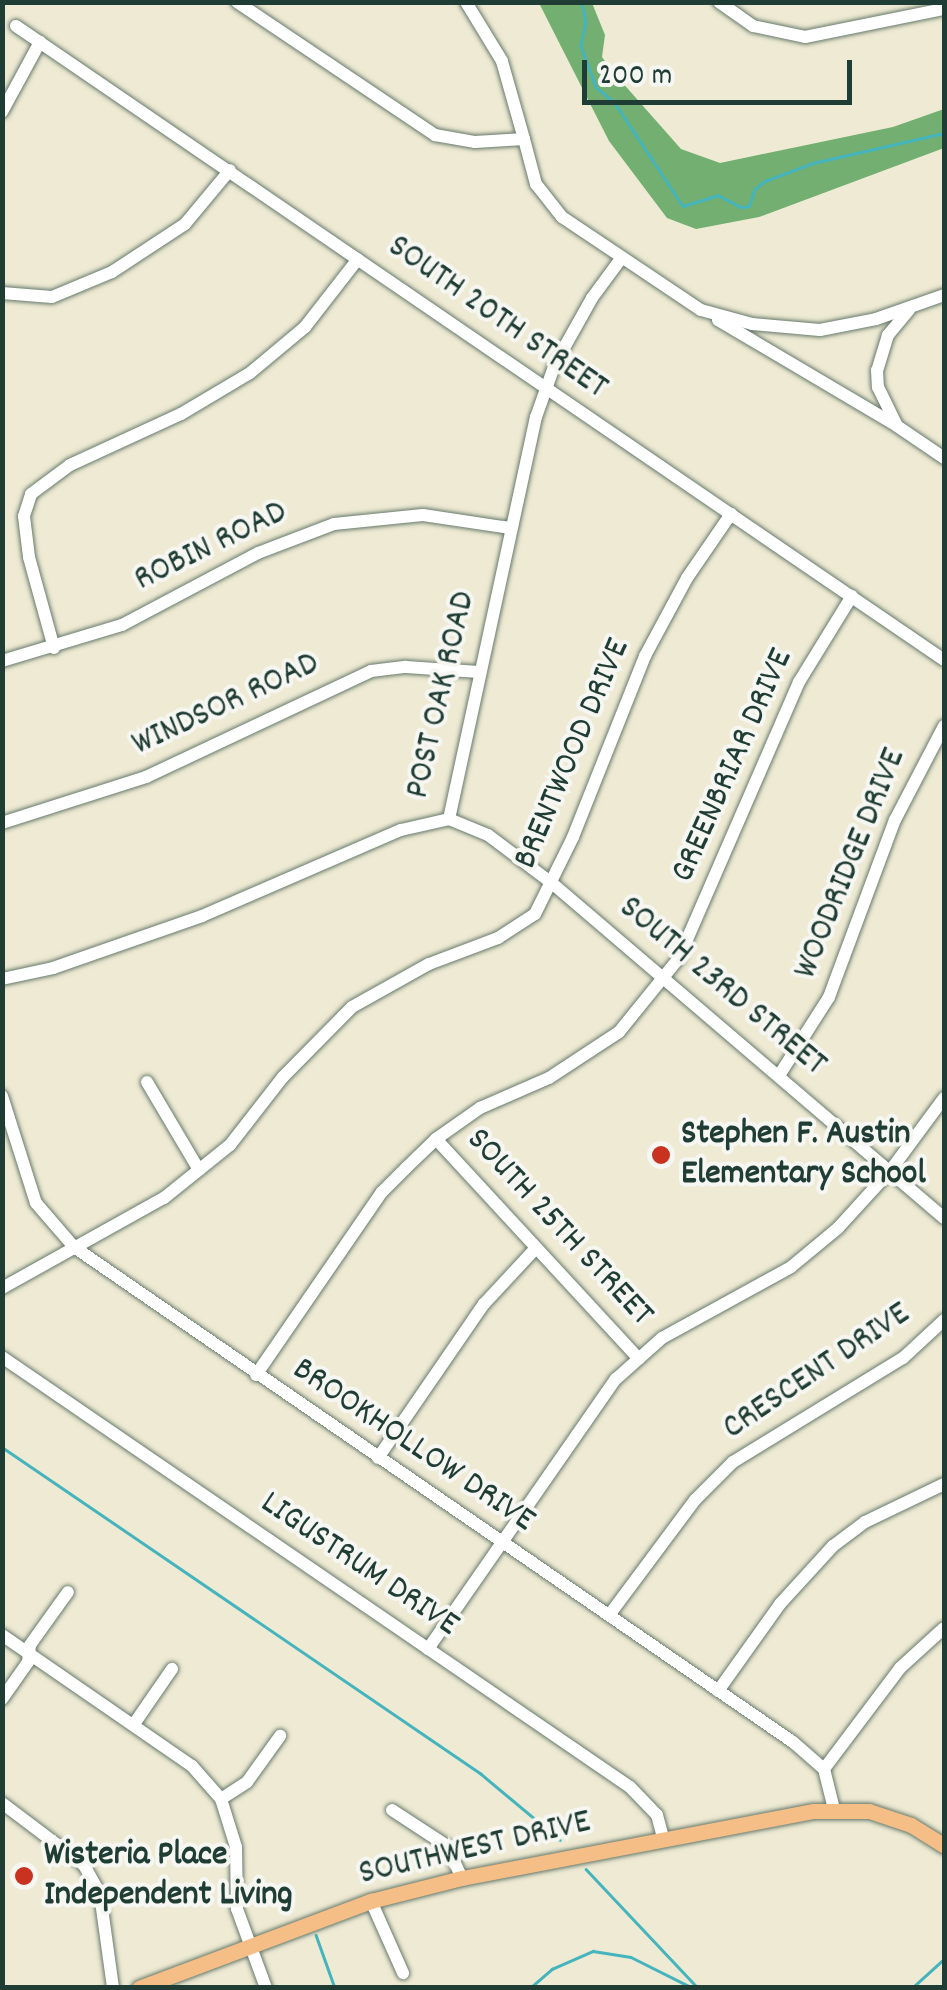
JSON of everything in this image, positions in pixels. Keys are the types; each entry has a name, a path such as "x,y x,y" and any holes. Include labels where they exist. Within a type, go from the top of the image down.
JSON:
{"main road":[{"name":"SOUTHWEST DRIVE","path":"140,1988 370,1902 462,1878 662,1838 834,1809 890,1817 942,1839"}],"street":[{"path":"237,2 435,135 475,142 524,139"},
{"path":"466,2 502,61 536,184 580,234 944,458"},
{"path":"718,2 754,26 805,37 944,9"},
{"name":"SOUTH 20TH STREET","path":"16,26 944,660"},
{"path":"2,112 40,42"},
{"path":"2,293 52,297 112,272 185,224 230,170"},
{"path":"54,648 30,557 24,516 31,494 70,464 181,414 250,373 305,327 358,259"},
{"name":"POST OAK ROAD","path":"2,979 53,968 202,916 401,830 449,820 510,528 545,389 592,298 620,260"},
{"path":"701,310 752,324 820,330 912,308 944,295"},
{"path":"897,426 878,387 877,370 888,335 912,308"},
{"name":"BRENTWOOD DRIVE","path":"2,1288 164,1198 230,1146 308,1049 352,1007 388,983 521,924 535,914 553,884 645,656 687,578 731,514"},
{"name":"ROBIN ROAD","path":"2,661 122,625 258,553 323,527 423,515 510,528"},
{"name":"GREENBRIAR DRIVE","path":"256,1376 382,1192 436,1138 480,1108 550,1078 588,1056 618,1032 664,978 690,940 753,781 798,682 852,596"},
{"name":"WINDSOR ROAD","path":"2,823 146,778 371,671 406,667 479,672"},
{"name":"WOODRIDGE DRIVE","path":"780,1074 829,998 896,820 944,726"},
{"name":"SOUTH 23RD STREET","path":"449,820 488,835 553,884 944,1218"},
{"path":"147,1082 199,1170"},
{"name":"BROOKHOLLOW DRIVE","path":"2,1096 36,1202 74,1248 256,1376 610,1614 824,1769"},
{"path":"428,1649 594,1406 638,1358 685,1323 791,1266 838,1228 890,1171 944,1098"},
{"name":"SOUTH 25TH STREET","path":"436,1138 638,1358"},
{"path":"378,1458 484,1304 536,1248"},
{"name":"CRESCENT DRIVE","path":"610,1614 694,1500 733,1462 903,1358 944,1320"},
{"name":"LIGUSTRUM DRIVE","path":"2,1357 630,1787 657,1815 662,1838"},
{"path":"718,1691 780,1604 833,1546 865,1522 944,1484"},
{"path":"2,1699 29,1654 30,1645 68,1592"},
{"path":"834,1809 824,1769 900,1668 944,1628"},
{"path":"2,1635 192,1766 221,1799 236,1847 237,1909 266,1988"},
{"path":"134,1724 172,1669"},
{"path":"221,1799 246,1782 280,1736"},
{"path":"2,1804 84,1864 100,1894 113,1988"},
{"path":"392,1810 447,1846 462,1878"},
{"path":"370,1902 404,1973"}],"green space":[{"path":"539,3 592,3 605,35 602,57 613,72 681,149 720,163 893,127 944,109 944,148 759,217 696,229 667,218 609,141"}],"waterway":[{"path":"582,2 586,22 581,46 596,87 615,103 683,206 718,195 741,207 749,206 755,189 765,181 813,163 944,133"},
{"path":"2,1447 480,1773 560,1840"},
{"path":"586,1869 698,1988"},
{"path":"316,1935 335,1988"},
{"path":"530,1988 552,1969 593,1951 631,1957 693,1988"},
{"path":"912,1988 944,1959"}],"place":[{"name":"Stephen F. Austin Elementary School","path":"661,1155"},
{"name":"Wisteria Place Independent Living","path":"24,1876"}]}
